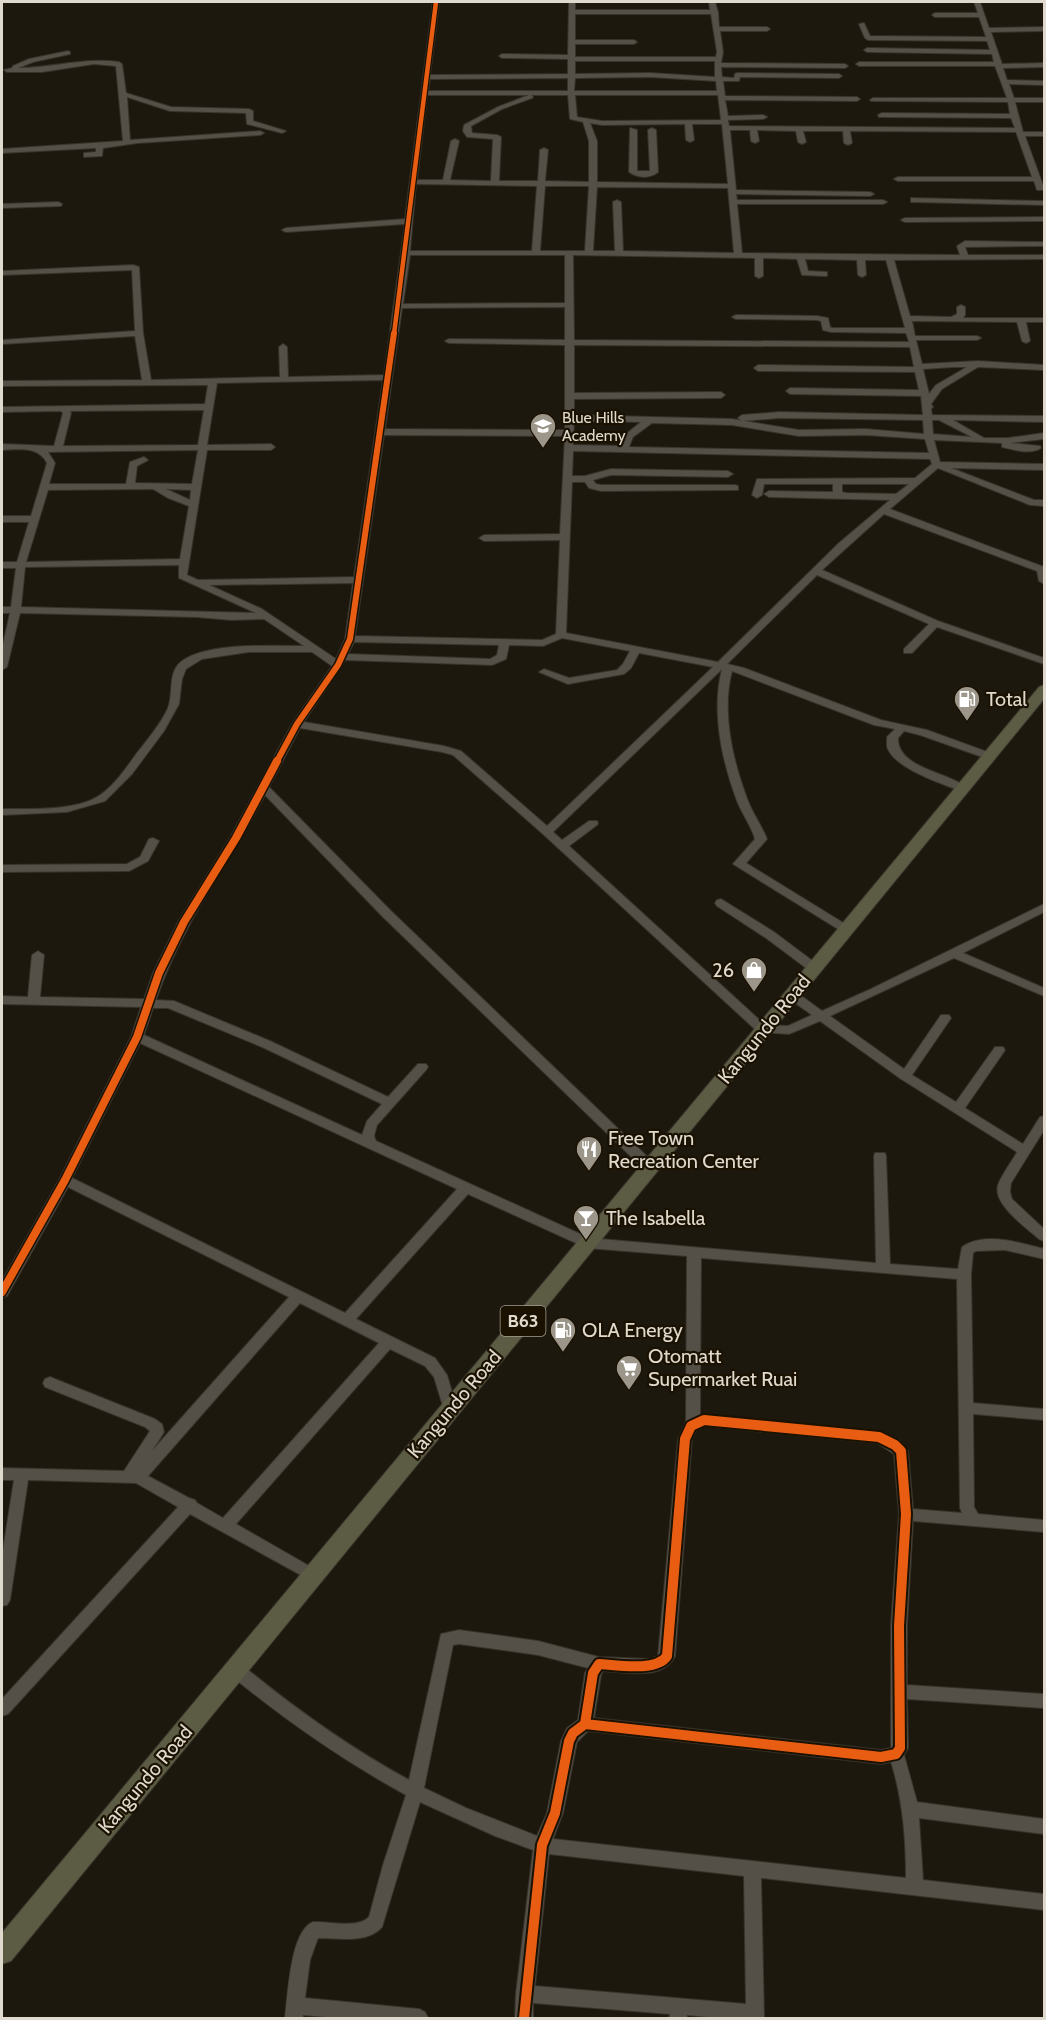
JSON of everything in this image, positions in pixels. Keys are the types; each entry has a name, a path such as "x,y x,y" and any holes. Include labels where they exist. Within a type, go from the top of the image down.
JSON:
{"highway":[{"name":"Kangundo Road","path":"2,1952 1044,690"}],"street":[{"path":"2,1292 65,1180 136,1037 159,973 184,922 264,788 297,724 340,661 350,639 406,253 408,220 436,2"},
{"path":"572,2 572,116 586,122 726,122 763,117"},
{"path":"712,2 720,52 717,62 726,122 738,255"},
{"path":"914,200 1044,205 1042,188 1014,116 1006,82 993,52 977,2"},
{"path":"572,12 715,12"},
{"path":"935,15 982,15"},
{"path":"862,24 868,38 989,39"},
{"path":"717,29 767,29"},
{"path":"987,30 1044,29"},
{"path":"572,42 634,42"},
{"path":"867,50 993,52"},
{"path":"4,73 31,60 68,52"},
{"path":"502,56 845,66"},
{"path":"4,73 52,69 103,61 118,64 128,142"},
{"path":"859,64 1044,65"},
{"path":"426,77 650,75 737,80 737,75 839,76"},
{"path":"1006,82 1044,83"},
{"path":"424,93 544,93 571,89 858,99"},
{"path":"495,183 497,137 470,135 467,131 468,125 500,108 544,93"},
{"path":"123,94 170,109 249,111 250,122 282,131"},
{"path":"873,100 1044,100"},
{"path":"882,115 1014,116"},
{"path":"586,122 593,138 589,253"},
{"path":"688,122 690,140"},
{"path":"726,122 753,128 846,128 1044,134"},
{"path":"753,128 755,141"},
{"path":"799,128 802,142"},
{"path":"846,128 848,143"},
{"path":"633,130 633,172 642,174 654,172 652,130"},
{"path":"2,151 100,146 260,133"},
{"path":"446,183 455,141"},
{"path":"87,155 99,154 100,146"},
{"path":"536,252 544,150"},
{"path":"642,174 642,185"},
{"path":"898,179 1037,179"},
{"path":"413,182 642,185 870,194"},
{"path":"618,202 620,253"},
{"path":"732,202 883,202"},
{"path":"2,206 58,204"},
{"path":"905,220 1044,219"},
{"path":"286,230 408,220"},
{"path":"964,256 961,246 965,243 1044,244"},
{"path":"406,253 536,252 861,258 1044,257"},
{"path":"561,635 570,418 569,253"},
{"path":"759,256 759,276"},
{"path":"800,256 805,273 824,274"},
{"path":"861,258 862,275"},
{"path":"889,258 907,318 924,393 929,437 935,460"},
{"path":"2,273 134,267 139,333 147,382"},
{"path":"398,306 568,305"},
{"path":"953,320 962,315 961,308"},
{"path":"736,317 822,319 831,330 911,338"},
{"path":"907,318 1044,320"},
{"path":"1022,320 1026,341"},
{"path":"2,342 139,333"},
{"path":"449,341 977,338"},
{"path":"283,347 284,379"},
{"path":"926,404 939,387 978,364"},
{"path":"758,368 918,368 978,364 1044,367"},
{"path":"2,384 388,377"},
{"path":"212,381 182,576 220,592 266,616 316,649 340,661 492,662 502,657 504,642"},
{"path":"790,391 924,393"},
{"path":"570,396 721,396"},
{"path":"568,448 827,453 1043,466 1041,447 1020,448 985,440 956,427 926,404"},
{"path":"2,409 209,407"},
{"path":"58,448 67,412 64,408"},
{"path":"702,421 779,416 1044,419"},
{"path":"570,418 732,422 784,431 866,432 1008,441 1044,436"},
{"path":"623,449 629,436 651,420"},
{"path":"381,432 569,433"},
{"path":"815,433 827,453"},
{"path":"2,447 201,449 271,447"},
{"path":"2,667 15,610 21,564 51,463 49,457 35,449"},
{"path":"130,486 132,467 136,462 144,460"},
{"path":"547,831 724,666 842,545 918,481 935,460"},
{"path":"935,460 1033,503 1044,503"},
{"path":"566,479 588,478 611,472 728,474"},
{"path":"588,478 592,486 601,488 735,488"},
{"path":"757,495 760,481 768,480 918,481"},
{"path":"837,481 838,493 841,495"},
{"path":"155,486 171,496 193,504"},
{"path":"45,487 195,487"},
{"path":"769,494 900,497"},
{"path":"885,511 1030,564 1041,569 1044,581"},
{"path":"2,519 35,519"},
{"path":"484,538 564,537"},
{"path":"2,565 183,562"},
{"path":"816,572 935,623 1044,661"},
{"path":"192,582 359,580"},
{"path":"2,610 266,616"},
{"path":"908,651 935,623"},
{"path":"350,639 543,643 561,635 636,648 724,666 860,716 902,729 923,732 989,756"},
{"path":"544,672 568,681 620,672 627,666 636,648"},
{"path":"2,812 50,809 92,802 106,795 134,764 172,710 176,699 178,672 184,664 191,660 229,651 316,649"},
{"path":"724,666 722,693 725,734 739,793 761,839 739,864 846,930"},
{"path":"297,724 457,753 547,831 762,1029 789,1030 820,1017 956,954 1044,908"},
{"path":"902,729 893,738 892,745 899,759 962,788"},
{"path":"264,788 403,930 651,1168"},
{"path":"562,845 592,823"},
{"path":"2,869 129,867 144,859 153,841"},
{"path":"721,903 770,935 814,968"},
{"path":"956,954 1044,992"},
{"path":"34,1002 38,955"},
{"path":"792,995 905,1076 1025,1151"},
{"path":"2,1000 170,1004 266,1044 391,1102"},
{"path":"905,1076 945,1018"},
{"path":"136,1037 587,1243 694,1254 964,1275"},
{"path":"958,1109 999,1050"},
{"path":"370,1143 368,1130 422,1067"},
{"path":"1043,1125 1025,1151 1003,1192 1006,1200 1044,1236"},
{"path":"880,1156 884,1269"},
{"path":"65,1180 430,1362 436,1368 450,1410"},
{"path":"346,1321 467,1187"},
{"path":"970,1514 964,1275 967,1251 974,1245 1028,1249 1044,1255"},
{"path":"693,1424 694,1254"},
{"path":"133,1476 297,1297"},
{"path":"226,1525 388,1342"},
{"path":"50,1383 150,1423 157,1428 133,1476"},
{"path":"966,1408 1044,1414"},
{"path":"418,2019 296,2012 303,1949 307,1937 313,1930 364,1931 374,1926 415,1791 446,1639 459,1637 538,1648 599,1664 652,1666 664,1661 667,1656 684,1439 687,1429 693,1424 704,1420 879,1437 888,1440 901,1451 906,1514 899,1626 902,1736 900,1748 896,1754 881,1757 585,1724"},
{"path":"2,1474 133,1476 190,1504 313,1575"},
{"path":"2,1600 22,1474"},
{"path":"2,1709 190,1504"},
{"path":"906,1514 954,1518 970,1514 1044,1526"},
{"path":"524,2019 542,1845 555,1813 570,1736 585,1724 593,1673 599,1664"},
{"path":"235,1670 273,1702 319,1735 415,1791 472,1820 542,1845 1044,1902"},
{"path":"901,1692 1044,1701"},
{"path":"896,1754 903,1774 914,1827 915,1887"},
{"path":"910,1809 1044,1826"},
{"path":"525,1994 679,2012 755,2017 752,1868"}],"cycle path":[{"path":"2,1292 65,1180 137,1037 159,973 184,922 236,838 297,724 338,665 350,639 406,253 436,2"},
{"path":"524,2018 542,1845 555,1813 569,1741 573,1733 585,1724 881,1757 896,1754 900,1748 899,1626 906,1514 901,1451 895,1445 879,1437 704,1420 694,1424 685,1439 667,1656 664,1661 652,1666 599,1664 593,1673 585,1724"}],"place":[{"name":"Blue Hills Academy","path":"543,449"},
{"name":"Total","path":"967,722"},
{"name":"26","path":"754,993"},
{"name":"Free Town Recreation Center","path":"589,1172"},
{"name":"The Isabella","path":"586,1241"},
{"name":"OLA Energy","path":"563,1353"},
{"name":"Otomatt Supermarket Ruai","path":"629,1391"}]}
